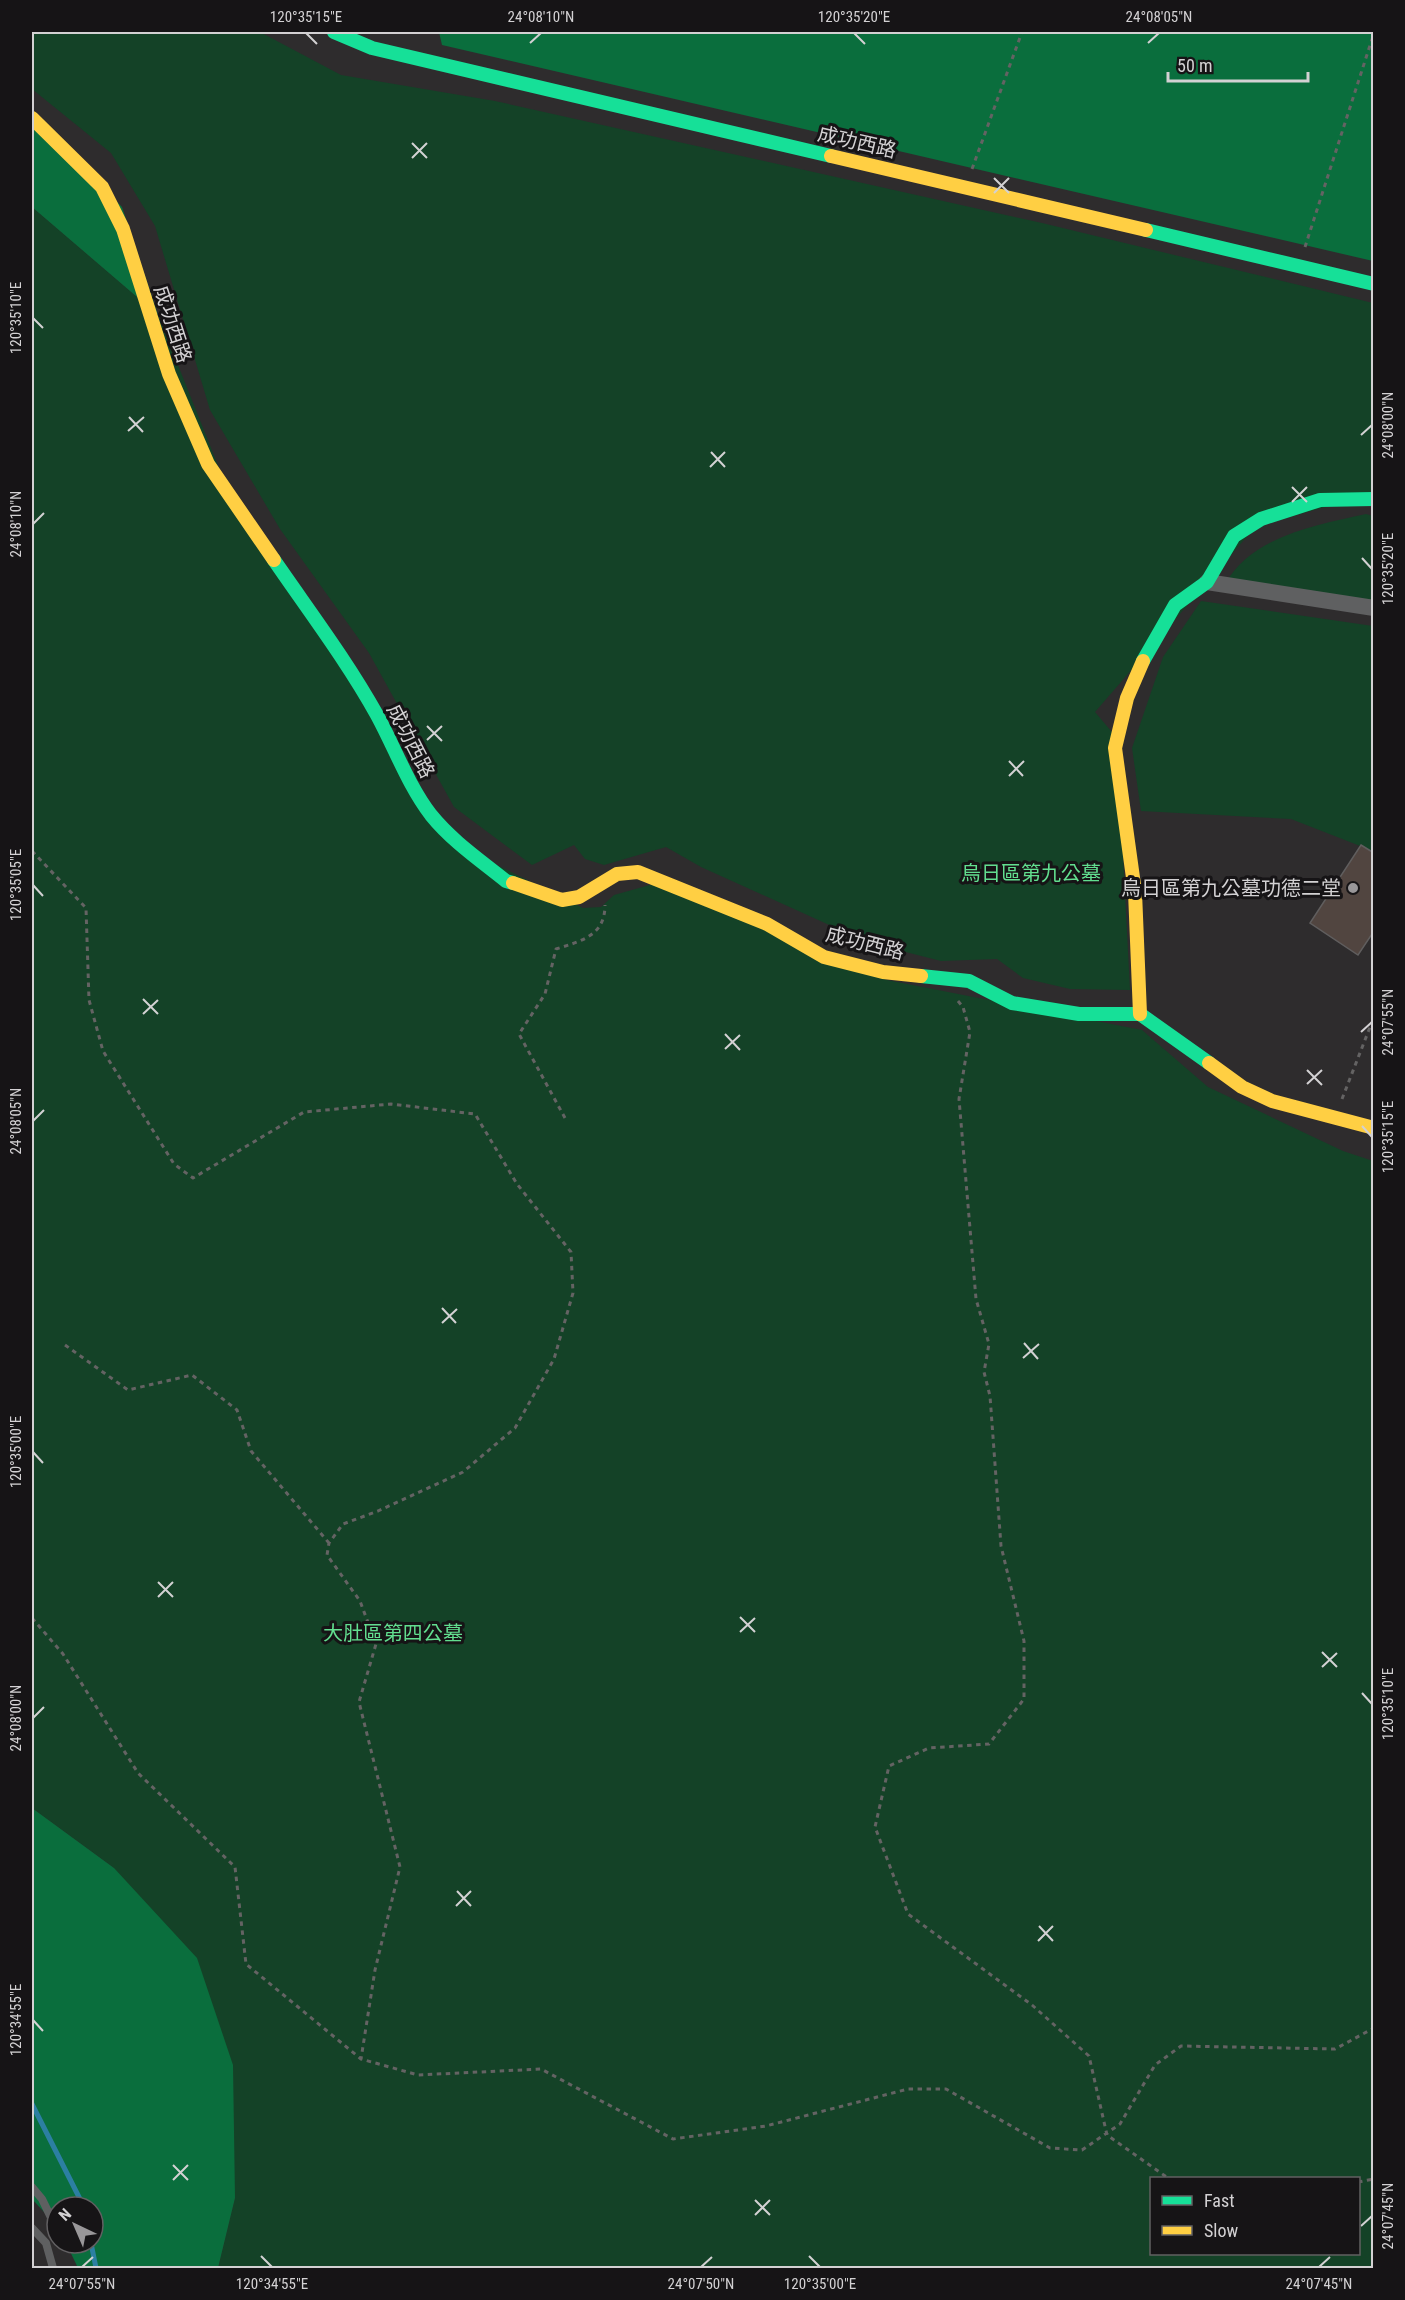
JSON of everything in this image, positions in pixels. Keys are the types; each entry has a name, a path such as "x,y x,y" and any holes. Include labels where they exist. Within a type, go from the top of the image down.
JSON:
{"street":[{"name":"成功西路","path":"334,32 372,48 1374,284"},
{"name":"成功西路","path":"32,118 102,187 123,229 169,374 208,464 351,672 377,715 416,794 451,837 506,881 562,900 579,897 617,874 638,872 767,924 824,957 883,972 969,981 1012,1003 1079,1014 1140,1014"},
{"path":"1374,499 1320,500 1261,519 1234,536 1207,582 1175,605 1140,667 1127,698 1115,748 1135,891 1140,1014 1242,1087 1272,1101 1374,1128"},
{"path":"1207,582 1374,608"}],"lane":[{"path":"32,2187 45,2205"},
{"path":"32,2228 45,2242"}],"path":[{"path":"965,188 1022,32"},
{"path":"1299,266 1374,33"},
{"path":"32,850 86,908 89,1000 103,1051 174,1164 193,1178 304,1112 391,1104 475,1114 517,1184 571,1252 573,1293 554,1359 515,1428 463,1472 378,1511 343,1524 329,1543 327,1555 360,1601 376,1644 359,1702 400,1867 375,1971 361,2060"},
{"path":"565,1118 519,1034 545,994 556,949 589,938 605,917 605,881"},
{"path":"940,978 963,1007 970,1032 959,1099 976,1299 989,1344 984,1372 990,1396 1001,1546 1024,1641 1024,1699 989,1744 929,1748 889,1766 875,1827 908,1914 1032,2005 1089,2056 1107,2135 1167,2177"},
{"path":"1335,1116 1372,1022"},
{"path":"65,1345 128,1390 192,1375 237,1410 250,1451 329,1543"},
{"path":"32,1618 63,1654 138,1773 235,1866 246,1964 361,2060 418,2075 542,2068 673,2139 766,2127 908,2089 946,2089 1050,2148 1082,2150 1120,2124 1155,2065 1180,2046 1335,2049 1374,2028"}],"green space":[{"name":"烏日區第九公墓","path":"32,32 260,32 341,75 495,101 1042,223 1373,303 1373,494 1256,526 1095,712 1117,738 1130,990 1070,989 1023,978 997,959 941,961 886,947 858,938 701,867 666,847 604,865 585,859 574,845 532,865 454,807 369,653 280,529 210,410 155,226 111,153 32,89"},
{"path":"439,32 1373,32 1373,261 442,45"},
{"path":"32,115 122,207 158,315 32,207"},
{"name":"大肚區第四公墓","path":"32,207 158,315 231,498 457,845 583,908 601,907 614,895 657,883 887,980 1142,1030 1208,1087 1343,1151 1373,1161 1373,2268 218,2268 235,2198 114,1868 32,1808"},
{"path":"1366,514 1373,516 1373,605 1225,584 1251,554 1268,544 1307,528"},
{"path":"1201,601 1373,626 1373,851 1291,819 1141,811 1132,748 1163,657"},
{"path":"32,1808 114,1868 197,1958 233,2065 235,2198 218,2268 78,2268 72,2255 105,2255 105,2195 45,2195 45,2213 32,2199"}],"building":[{"name":"烏日區第九公墓功德二堂","path":"1361,845 1374,853 1374,931 1358,955 1310,923"}],"waterway":[{"path":"32,2104 78,2195"},
{"path":"93,2255 96,2268"}],"traffic: fast":[{"path":"334,32 372,48 831,156"},
{"path":"1146,230 1374,284"},
{"path":"1143,661 1175,605 1207,582 1234,536 1261,519 1320,500 1374,499"},
{"path":"274,560 365,695 409,779 431,815 467,850 506,881 513,883"},
{"path":"921,976 969,981 1012,1003 1079,1014 1140,1014 1209,1063"}],"traffic: slow":[{"path":"32,118 102,187 123,229 169,374 208,464 274,560"},
{"path":"831,156 1146,230"},
{"path":"1140,1014 1135,892 1115,748 1127,698 1143,661"},
{"path":"513,883 562,900 579,897 617,874 638,872 767,924 824,957 883,972 921,976"},
{"path":"1209,1063 1242,1087 1272,1101 1374,1128"}],"place":[{"name":"烏日區第九公墓功德二堂","path":"1353,888"}]}
